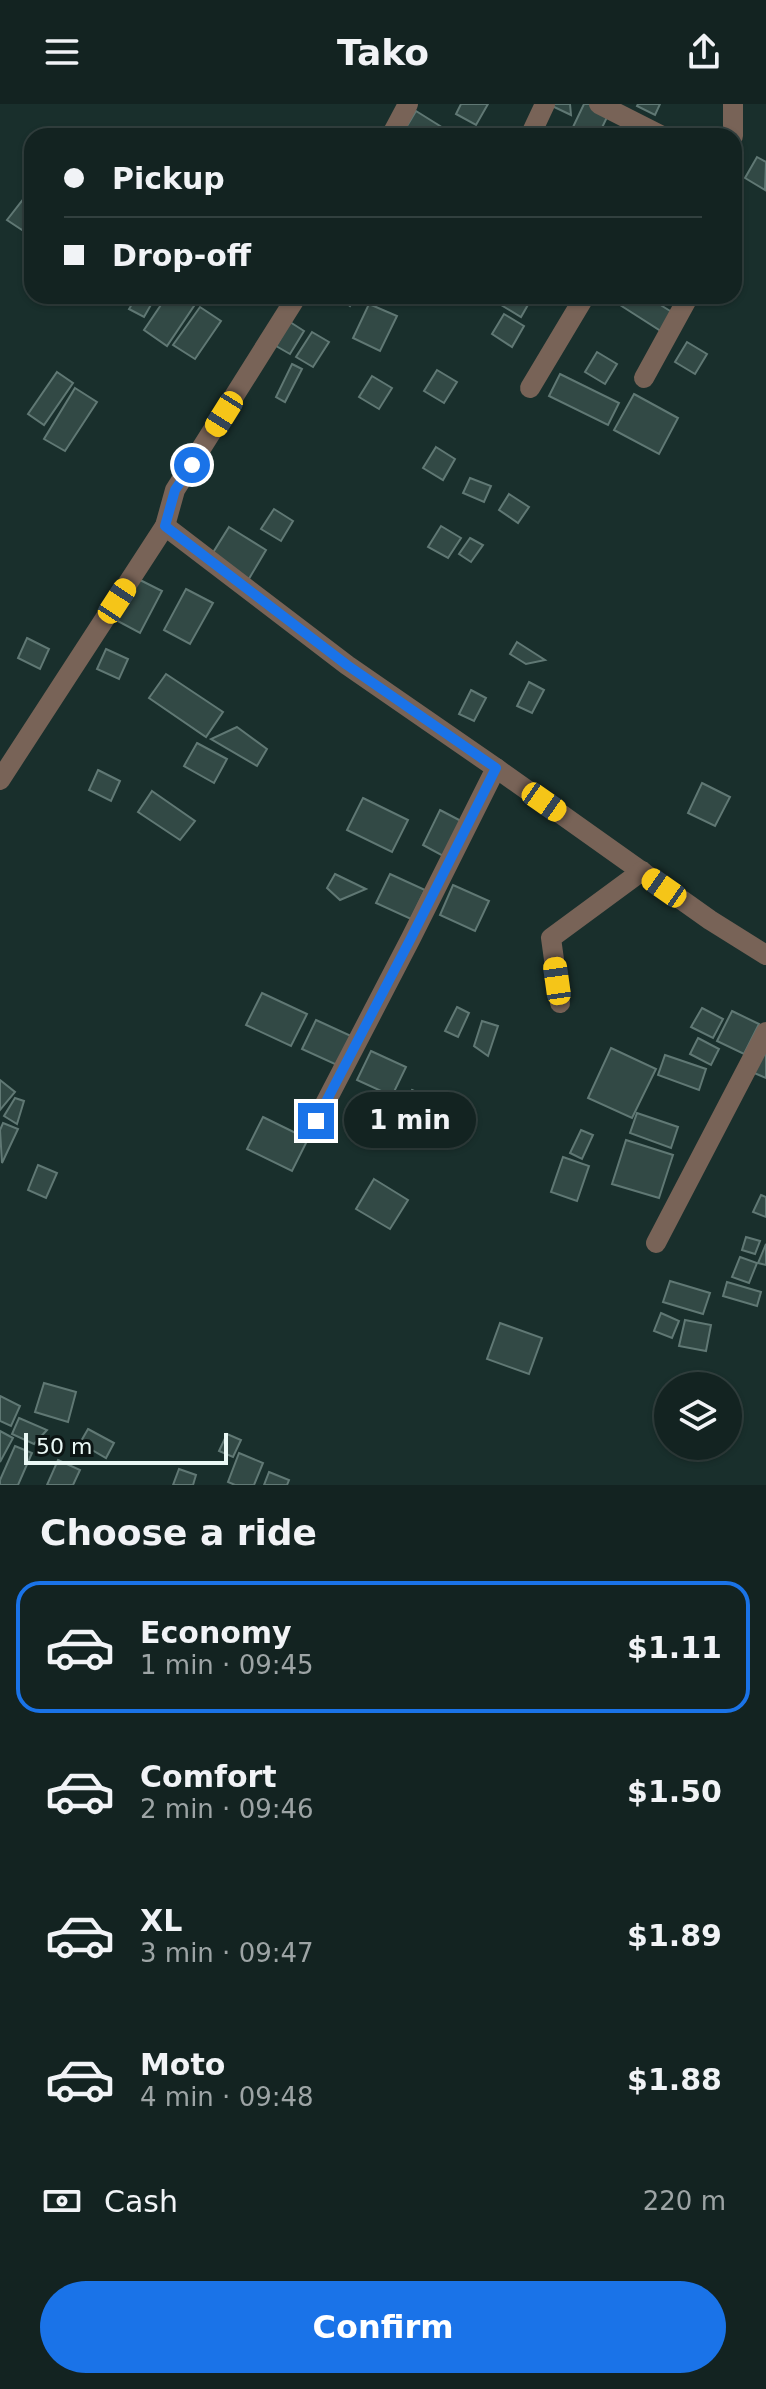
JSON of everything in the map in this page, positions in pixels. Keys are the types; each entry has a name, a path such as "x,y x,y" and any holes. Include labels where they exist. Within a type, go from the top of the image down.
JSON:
{"street":[{"path":"395,128 408,104"},
{"path":"534,128 545,104"},
{"path":"599,104 646,128"},
{"path":"733,104 733,128"},
{"path":"0,780 165,526 175,490 292,304"},
{"path":"530,388 580,304"},
{"path":"644,378 685,304"},
{"path":"165,526 347,665 710,920 766,955"},
{"path":"316,1121 496,768"},
{"path":"560,1003 551,938 642,871"},
{"path":"656,1243 766,1032"}],"building":[{"path":"461,104 488,104 476,125 456,114"},
{"path":"548,104 570,104 571,115"},
{"path":"584,104 609,113 602,128 573,127"},
{"path":"638,104 660,104 655,115"},
{"path":"416,111 443,128 406,128"},
{"path":"627,121 635,128 623,128"},
{"path":"757,157 766,162 765,190 745,178"},
{"path":"24,198 22,230 7,220"},
{"path":"132,304 151,304 144,317 129,309"},
{"path":"162,304 195,304 167,346 144,330"},
{"path":"369,304 397,316 380,351 353,338"},
{"path":"502,304 528,304 521,317"},
{"path":"618,304 659,304 675,314 664,333"},
{"path":"200,307 221,321 195,359 173,345"},
{"path":"504,314 524,326 512,347 492,334"},
{"path":"290,322 304,331 290,354 276,346"},
{"path":"312,332 329,342 313,367 296,357"},
{"path":"687,342 707,354 695,374 675,362"},
{"path":"597,352 617,364 605,384 585,372"},
{"path":"292,364 302,369 285,402 276,397"},
{"path":"437,370 457,382 444,403 424,391"},
{"path":"57,372 73,383 44,425 28,414"},
{"path":"560,374 619,403 608,425 549,396"},
{"path":"372,376 392,388 379,409 359,397"},
{"path":"75,388 97,402 65,451 44,439"},
{"path":"634,394 678,418 659,454 614,430"},
{"path":"436,447 455,459 443,480 423,468"},
{"path":"470,478 491,486 484,502 463,493"},
{"path":"509,494 529,507 518,523 499,510"},
{"path":"274,509 293,521 281,541 261,529"},
{"path":"441,526 461,538 448,558 428,547"},
{"path":"229,527 266,550 247,582 209,559"},
{"path":"470,538 483,545 471,562 459,554"},
{"path":"136,578 162,591 140,633 114,619"},
{"path":"186,589 213,603 190,644 164,630"},
{"path":"27,638 49,649 40,669 18,658"},
{"path":"517,642 545,660 526,664 510,654"},
{"path":"106,649 128,659 119,679 97,669"},
{"path":"166,674 223,712 206,737 149,698"},
{"path":"529,682 544,690 532,713 517,706"},
{"path":"471,690 486,698 474,721 459,714"},
{"path":"237,727 267,749 257,766 211,739"},
{"path":"197,743 227,759 214,783 184,766"},
{"path":"98,770 120,781 111,801 89,790"},
{"path":"702,783 730,797 715,826 688,813"},
{"path":"152,791 195,821 180,840 138,812"},
{"path":"363,798 408,820 392,852 347,830"},
{"path":"440,810 463,822 445,857 423,845"},
{"path":"335,874 366,889 340,900 327,888"},
{"path":"390,874 425,890 411,919 376,903"},
{"path":"453,885 489,901 475,931 440,915"},
{"path":"262,993 307,1014 291,1046 246,1025"},
{"path":"457,1007 469,1013 458,1037 445,1031"},
{"path":"702,1008 723,1019 713,1038 691,1027"},
{"path":"732,1011 759,1024 744,1054 717,1041"},
{"path":"316,1020 351,1036 337,1065 302,1049"},
{"path":"482,1021 498,1026 488,1056 474,1046"},
{"path":"766,1035 766,1078 747,1070"},
{"path":"698,1038 719,1049 711,1065 690,1054"},
{"path":"611,1048 656,1069 632,1118 588,1098"},
{"path":"371,1051 406,1067 392,1096 357,1080"},
{"path":"665,1055 706,1069 699,1090 658,1075"},
{"path":"0,1080 15,1092 0,1110"},
{"path":"412,1090 425,1096 413,1120 401,1114"},
{"path":"15,1098 24,1101 17,1124 4,1116"},
{"path":"637,1113 678,1127 671,1148 630,1133"},
{"path":"263,1117 308,1139 292,1171 247,1149"},
{"path":"3,1123 18,1129 2,1163 0,1130"},
{"path":"581,1130 593,1135 582,1159 570,1153"},
{"path":"626,1140 673,1155 659,1198 612,1184"},
{"path":"563,1157 589,1166 577,1201 551,1192"},
{"path":"38,1165 57,1173 46,1198 28,1190"},
{"path":"374,1179 408,1200 390,1229 356,1209"},
{"path":"761,1195 766,1197 766,1217 753,1212"},
{"path":"746,1237 760,1241 755,1254 742,1250"},
{"path":"766,1244 766,1265 758,1263"},
{"path":"740,1257 757,1263 749,1283 732,1277"},
{"path":"670,1281 710,1293 703,1314 663,1302"},
{"path":"727,1282 761,1292 757,1306 723,1296"},
{"path":"661,1313 679,1321 672,1338 654,1331"},
{"path":"685,1320 711,1325 706,1351 679,1346"},
{"path":"500,1323 542,1338 529,1374 487,1359"},
{"path":"44,1383 76,1392 68,1422 35,1412"},
{"path":"0,1396 20,1406 11,1426 0,1421"},
{"path":"19,1418 47,1430 34,1444 12,1434"},
{"path":"88,1429 114,1443 106,1458 80,1443"},
{"path":"0,1431 13,1438 0,1462"},
{"path":"227,1434 241,1440 233,1457 219,1451"},
{"path":"15,1446 32,1453 18,1485 0,1485 0,1480"},
{"path":"239,1453 263,1463 254,1485 228,1482"},
{"path":"58,1460 80,1470 73,1485 47,1485"},
{"path":"179,1469 196,1475 193,1485 173,1485"},
{"path":"269,1472 289,1480 287,1485 264,1485"}],"route":[{"path":"192,465 175,490 165,526 347,665 496,768 316,1121"}]}
